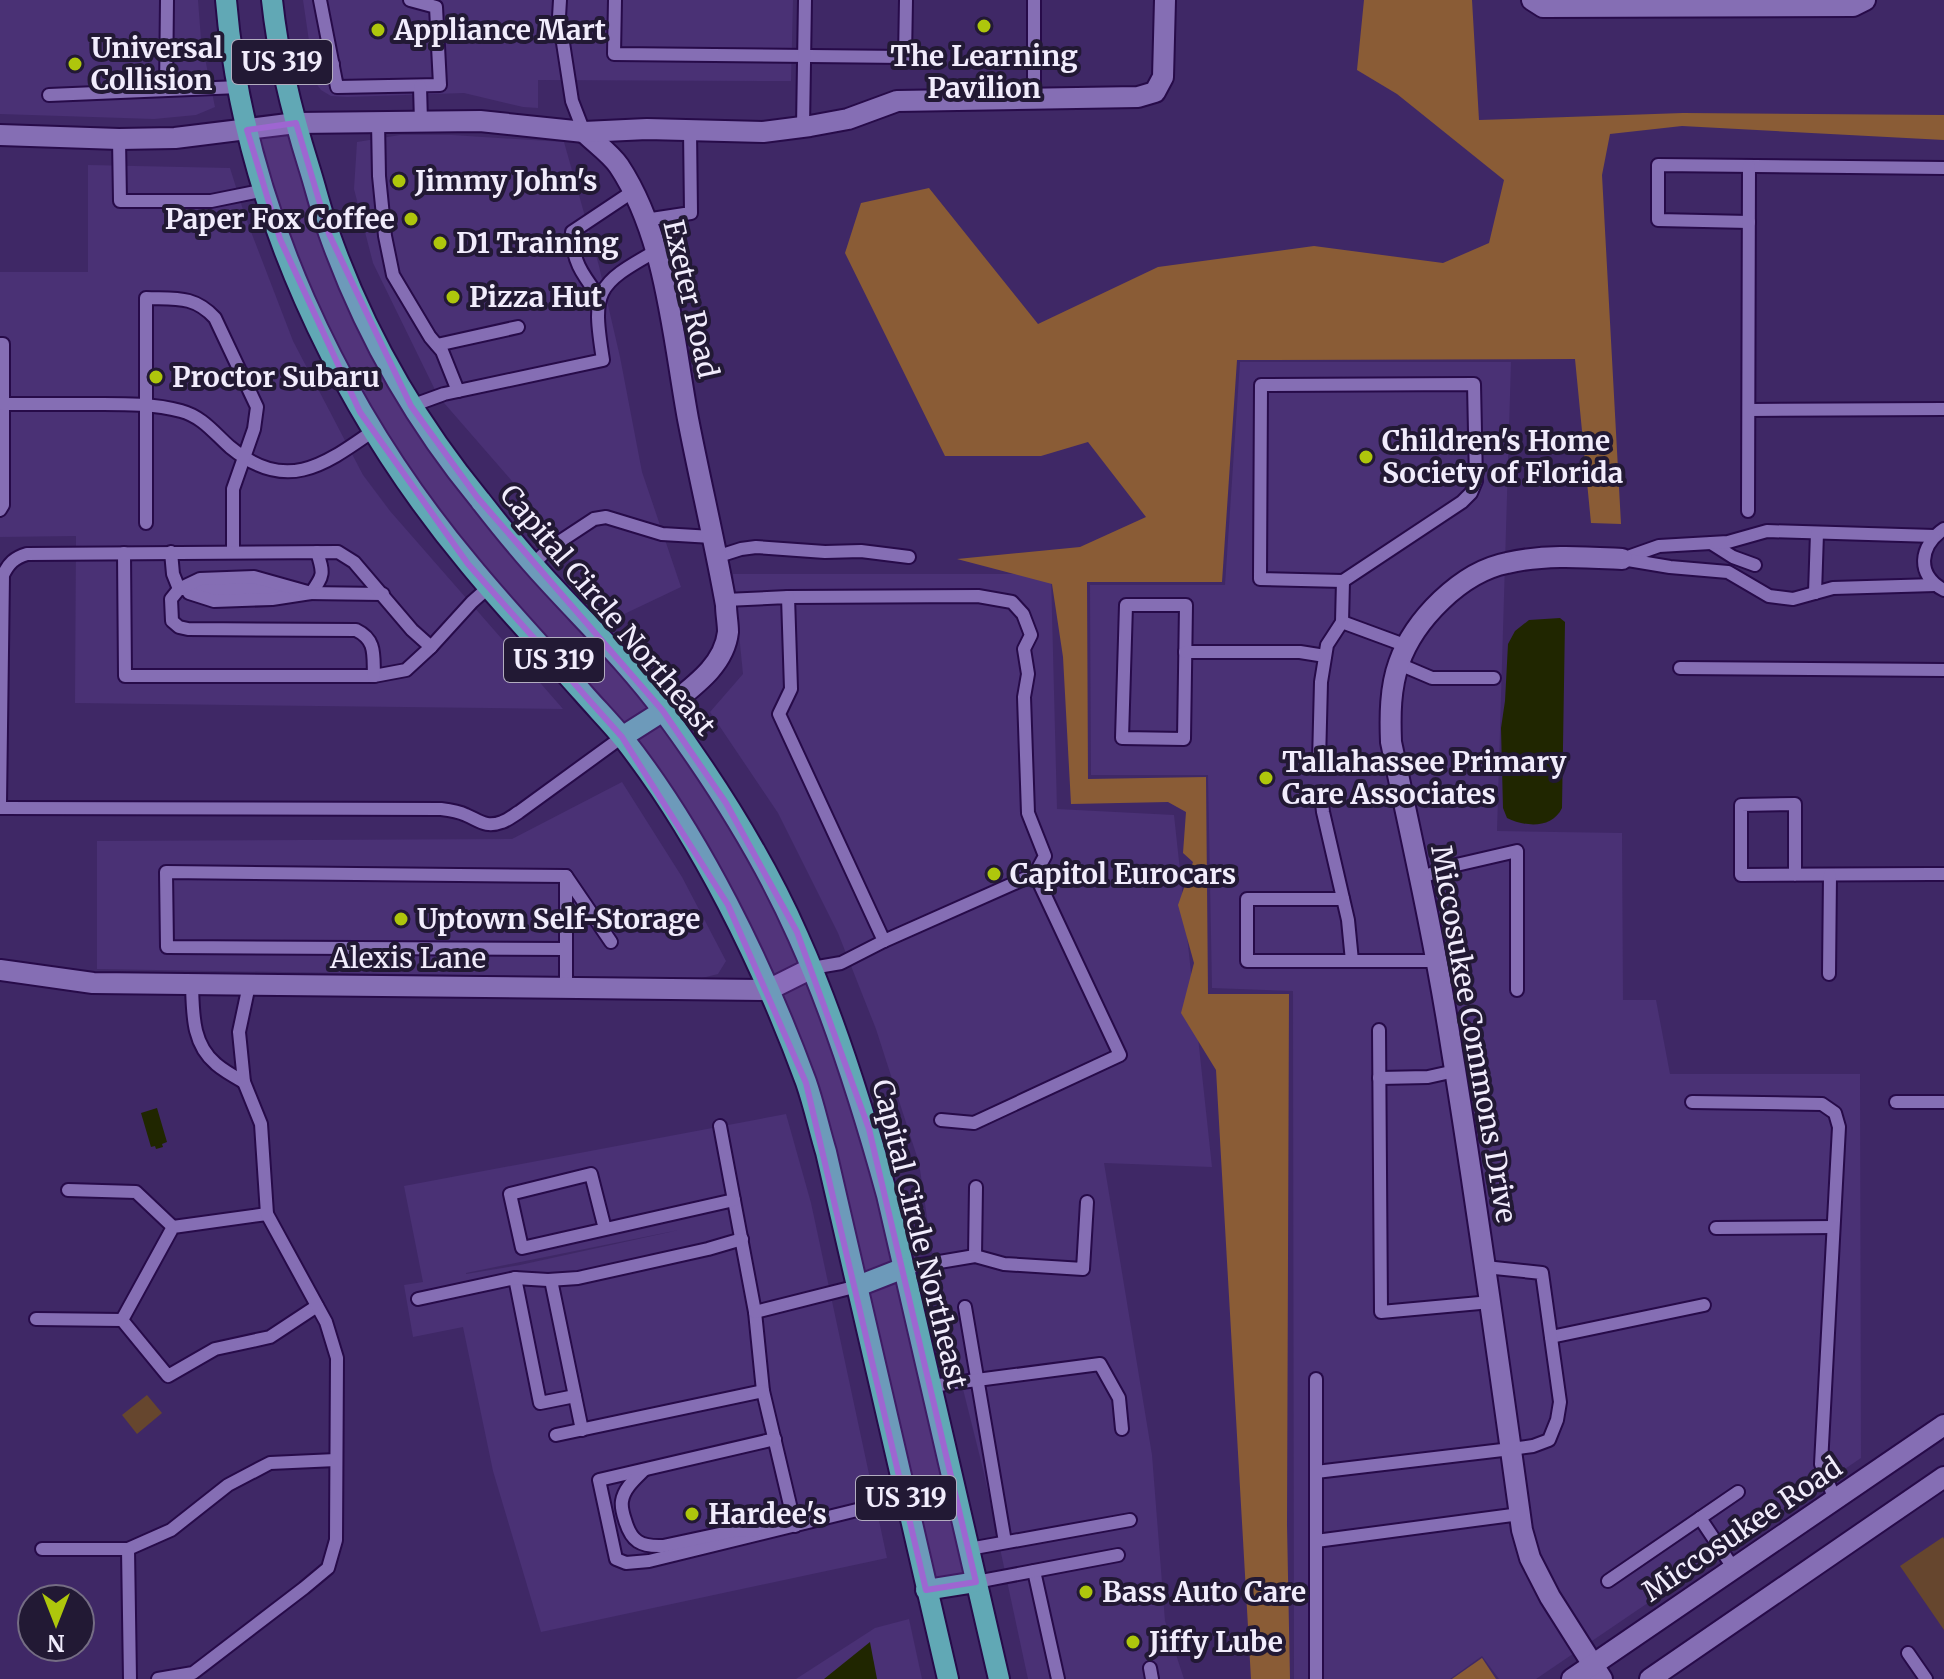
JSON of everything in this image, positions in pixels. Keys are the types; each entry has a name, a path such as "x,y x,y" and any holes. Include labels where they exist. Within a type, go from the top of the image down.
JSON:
{"main road":[{"name":"US 319","path":"226,0 228,31 247,130 280,239 317,330 360,412 422,504 468,564 622,737 679,817 728,905 768,990 806,1083 826,1152 948,1679"},
{"name":"Capital Circle Northeast","path":"272,0 296,123 329,234 364,319 411,406 477,497 663,711 726,803 797,932 866,1118 999,1679"},
{"path":"622,737 663,711"},
{"path":"858,1286 904,1268"},
{"path":"926,1590 976,1582"}],"street":[{"path":"0,135 175,138 296,123 480,121 584,132 647,129 763,132 848,119 897,101 1138,97 1155,92 1163,77 1165,0"},
{"path":"1532,0 1543,7 1853,6 1865,0"},
{"name":"Exeter Road","path":"584,132 619,167 645,220 656,251 725,600 728,632 721,655 706,676 663,711"},
{"name":"Miccosukee Commons Drive","path":"1598,1672 1550,1597 1530,1558 1522,1530 1455,1071 1420,878 1391,742 1390,713 1403,655 1413,634 1448,594 1471,577 1503,563 1536,558 1622,559"},
{"name":"Alexis Lane","path":"0,970 93,983 768,990 812,968"},
{"name":"Miccosukee Road","path":"1572,1679 1598,1672 1734,1569 1944,1425"},
{"path":"1650,1679 1944,1477"}],"lane":[{"path":"166,90 167,0"},
{"path":"320,0 337,87 440,85 436,7 410,0"},
{"path":"560,0 559,17 572,101 584,132"},
{"path":"615,0 614,54 905,57 906,0"},
{"path":"803,127 805,0"},
{"path":"1034,0 1034,99"},
{"path":"284,71 333,64"},
{"path":"420,86 421,122"},
{"path":"49,95 239,87"},
{"path":"378,122 379,176 385,236 393,275 430,337 442,351 458,391"},
{"path":"645,220 691,213 690,130"},
{"path":"119,139 120,201 211,201 265,190"},
{"path":"1749,222 1658,220 1658,165 1944,168"},
{"path":"1748,511 1749,166"},
{"path":"600,298 579,270 572,247 572,232 632,192"},
{"path":"411,406 458,391 603,360 597,320 600,298 610,279 656,251"},
{"path":"146,523 146,298 182,300 204,307 215,318 257,407 257,418 233,489 233,552"},
{"path":"437,345 518,327"},
{"path":"0,344 3,344 3,505 0,510"},
{"path":"1474,384 1476,481 1471,493 1343,581 1260,579 1261,385 1474,384"},
{"path":"2,410 129,403 179,410 202,421 259,466 295,471 314,468 335,458 373,431"},
{"path":"1749,410 1944,409"},
{"path":"533,564 550,548 600,517 714,547 861,551 909,557"},
{"path":"1622,559 1659,546 1728,542 1767,531 1939,532"},
{"path":"1939,532 1927,545 1924,558 1931,580 1940,587"},
{"path":"1815,593 1817,533"},
{"path":"1711,543 1733,557 1755,565"},
{"path":"171,552 173,574 179,589 214,601 272,599 311,593 383,594"},
{"path":"311,593 322,578 317,552"},
{"path":"431,647 412,630 354,562 338,552 27,554 15,558 3,575 0,806 441,809 456,811 488,824 502,822 519,812 622,737"},
{"path":"124,553 125,676 374,676 406,670 489,587"},
{"path":"1622,559 1728,572 1769,596 1793,599 1833,588 1940,587"},
{"path":"311,593 254,577 200,579 179,589 171,599 172,621 188,629 356,630 367,635 373,646 374,676"},
{"path":"1319,762 1321,682 1327,645 1342,622 1343,581"},
{"path":"725,600 978,596 1012,602 1023,614 1031,635 1024,649 1028,674 1024,697 1028,813 1045,856 1035,874 841,963 812,968"},
{"path":"788,597 791,689 779,714 884,941"},
{"path":"1126,605 1186,605 1185,652 1184,739 1122,738 1126,605"},
{"path":"1342,622 1403,655 1432,678 1494,678"},
{"path":"1185,652 1300,652 1325,656"},
{"path":"1680,668 1944,670"},
{"path":"1321,793 1348,920 1352,961"},
{"path":"1795,875 1795,804 1741,805 1741,875 1795,875 1830,875 1944,874"},
{"path":"1420,878 1452,866 1517,851 1517,990"},
{"path":"566,876 166,872 167,947 566,949"},
{"path":"941,1120 974,1123 1120,1055 1035,874"},
{"path":"1829,974 1830,875"},
{"path":"566,876 611,942"},
{"path":"566,876 566,987"},
{"path":"1343,899 1247,899 1247,961 1436,961"},
{"path":"192,985 196,1033 201,1048 216,1064 244,1082"},
{"path":"158,1679 193,1673 328,1568 336,1540 337,1358 326,1322 267,1214 261,1124 244,1082 239,1032 249,985"},
{"path":"1379,1030 1381,1312 1491,1302"},
{"path":"1379,1078 1428,1077 1455,1071"},
{"path":"1692,1102 1822,1104 1835,1113 1839,1127 1821,1464 1835,1500"},
{"path":"1896,1102 1944,1102"},
{"path":"720,1126 755,1312 763,1391 795,1526"},
{"path":"605,1229 591,1174 510,1194 522,1248 734,1200"},
{"path":"975,1256 976,1187"},
{"path":"68,1190 136,1192 173,1227"},
{"path":"904,1268 975,1256 1004,1264 1083,1269 1087,1202"},
{"path":"173,1227 267,1214"},
{"path":"122,1320 173,1227"},
{"path":"1716,1228 1833,1227"},
{"path":"418,1299 515,1278 578,1278 742,1239"},
{"path":"1316,1472 1533,1446 1549,1440 1560,1402 1542,1273 1485,1267"},
{"path":"515,1278 540,1403 575,1396"},
{"path":"551,1280 582,1430"},
{"path":"755,1312 858,1286"},
{"path":"1551,1337 1704,1305"},
{"path":"36,1319 122,1320 168,1376 215,1349 270,1337 317,1306"},
{"path":"965,1307 1005,1542"},
{"path":"931,1386 1100,1364 1119,1398 1122,1429"},
{"path":"1316,1379 1316,1679"},
{"path":"556,1435 763,1391"},
{"path":"775,1439 599,1480 616,1559 626,1563 649,1561 906,1498"},
{"path":"42,1549 128,1549 171,1530 228,1485 270,1463 336,1460"},
{"path":"644,1470 629,1485 622,1500 629,1534 640,1543 663,1546 738,1530 767,1532"},
{"path":"1608,1581 1738,1492"},
{"path":"1316,1541 1520,1514"},
{"path":"1700,1518 1734,1569"},
{"path":"969,1549 1130,1520"},
{"path":"128,1549 130,1679"},
{"path":"976,1582 1118,1555"},
{"path":"1034,1571 1058,1679"},
{"path":"1908,1653 1926,1679"}],"highlighted area":[{"path":"296,123 329,234 411,406 477,497 663,711 726,803 797,932 869,1129 976,1582 926,1590 806,1083 728,905 622,737 468,564 360,412 280,239 247,130"}],"shaded area":[{"path":"0,0 198,0 201,39 215,107 196,115 154,119 0,114"},
{"path":"303,0 793,0 791,81 538,80 538,108 464,93 331,96 315,82"},
{"path":"1364,0 1472,0 1479,120 1683,113 1944,115 1944,140 1682,126 1610,134 1602,175 1621,524 1591,523 1575,359 1237,360 1222,582 1087,582 1088,779 1206,777 1208,994 1289,994 1287,1525 1290,1679 1251,1679 1216,1070 1181,1013 1194,963 1178,905 1193,862 1183,853 1186,812 1168,802 1071,804 1063,657 1052,584 957,559 1080,547 1146,517 1088,442 1041,456 945,456 845,253 861,203 929,188 1038,324 1158,267 1314,246 1443,263 1489,243 1504,180 1397,94 1357,70"},
{"path":"400,135 564,142 599,266 642,472 681,587 620,616 570,562 525,496 438,396 373,263 354,189 357,142"},
{"path":"88,165 230,168 293,341 363,475 390,511 563,709 75,703 76,536 0,537 0,272 88,272"},
{"path":"1240,362 1511,362 1497,831 1622,833 1623,1000 1656,1000 1670,1074 1860,1074 1861,1458 1536,1679 1499,1679 1482,1656 1450,1679 1294,1679 1293,991 1212,988 1208,775 1091,775 1090,585 1225,585"},
{"name":"Capitol Eurocars","path":"733,574 1051,574 1057,809 1174,815 1212,1167 1104,1163 1152,1455 1165,1621 1184,1679 1028,1679 983,1469 937,1285 919,1163 876,1029 838,933 778,813 710,712 743,674"},
{"path":"1560,618 1565,622 1562,808 1558,815 1545,823 1522,823 1507,818 1503,808 1501,728 1508,644 1515,631 1529,620"},
{"name":"Uptown Self-Storage","path":"622,782 682,877 726,961 718,974 698,979 97,969 97,841 512,839"},
{"path":"157,1108 167,1142 156,1149 155,1146 151,1147 141,1113"},
{"path":"786,1114 811,1203 887,1558 541,1632 493,1471 463,1327 413,1337 404,1285 423,1282 404,1186","holes":["679,1230 520,1265 466,1274"]},
{"path":"147,1395 162,1413 137,1434 122,1415"},
{"path":"1944,1539 1944,1630 1900,1566"},
{"path":"909,1619 922,1679 796,1679 875,1628"},
{"path":"870,1642 877,1679 824,1679"},
{"path":"1482,1658 1496,1679 1452,1679"}],"place":[{"name":"The Learning Pavilion","path":"984,26"},
{"name":"Appliance Mart","path":"378,30"},
{"name":"Universal Collision","path":"75,64"},
{"name":"Jimmy John's","path":"399,181"},
{"name":"Paper Fox Coffee","path":"411,219"},
{"name":"D1 Training","path":"440,243"},
{"name":"Pizza Hut","path":"453,297"},
{"name":"Proctor Subaru","path":"156,377"},
{"name":"Children's Home Society of Florida","path":"1366,457"},
{"name":"Tallahassee Primary Care Associates","path":"1266,778"},
{"name":"Capitol Eurocars","path":"994,874"},
{"name":"Uptown Self-Storage","path":"401,919"},
{"name":"Hardee's","path":"692,1514"},
{"name":"Bass Auto Care","path":"1086,1592"},
{"name":"Jiffy Lube","path":"1133,1642"}]}
